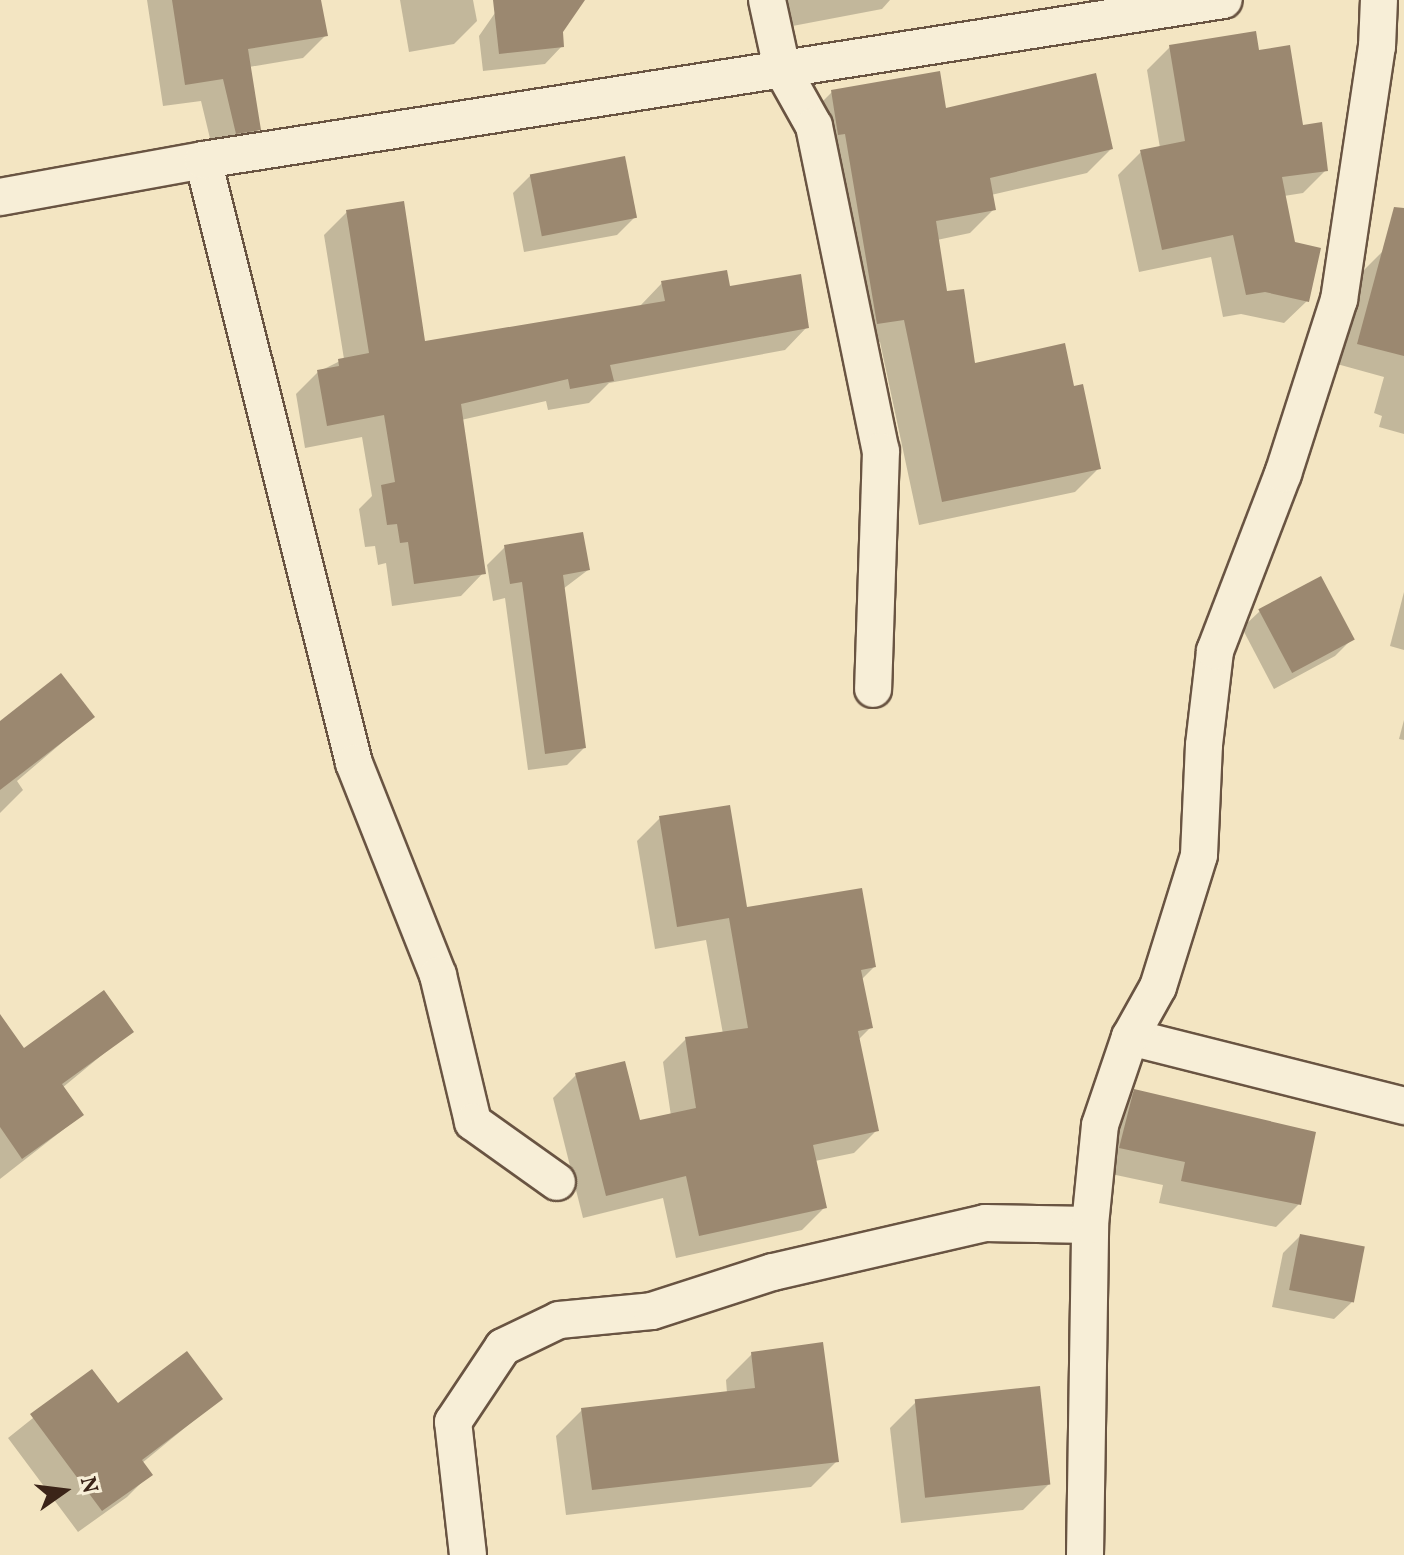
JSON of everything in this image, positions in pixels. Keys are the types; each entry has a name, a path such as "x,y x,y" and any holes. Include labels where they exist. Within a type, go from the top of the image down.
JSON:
{"street":[{"path":"767,0 782,69 814,126 881,451 873,689"},
{"path":"0,197 203,160 1224,0"},
{"path":"1085,1555 1090,1225 1100,1125 1130,1037 1158,987 1199,855 1204,745 1215,651 1283,474 1339,300 1377,47 1379,0"},
{"path":"203,160 354,763 438,975 473,1122 557,1182"},
{"path":"1130,1037 1404,1106"},
{"path":"468,1555 453,1422 503,1347 559,1320 652,1311 773,1272 985,1223 1090,1225"}],"building":[{"path":"172,0 321,0 328,36 248,49 261,130 236,134 223,79 185,85"},
{"path":"493,0 585,0 563,32 564,47 499,54"},
{"path":"1256,31 1259,50 1290,45 1303,125 1322,122 1328,171 1282,177 1295,242 1321,248 1309,302 1265,292 1246,295 1233,235 1162,250 1140,150 1185,141 1169,45"},
{"path":"940,71 946,108 1096,73 1113,149 990,178 996,210 936,221 947,291 964,289 975,363 1065,343 1074,386 1083,384 1101,469 942,502 904,320 877,324 845,134 838,135 831,90"},
{"path":"625,156 637,218 542,236 530,175"},
{"path":"404,201 425,341 665,301 661,281 727,270 730,286 801,274 809,328 610,365 614,381 570,389 568,379 461,404 486,574 414,584 408,542 400,543 397,524 387,525 381,485 395,482 384,415 327,426 317,370 339,366 338,359 369,353 346,210"},
{"path":"1394,207 1404,208 1404,356 1357,344"},
{"path":"583,532 590,570 563,575 586,748 545,754 522,582 510,584 504,545"},
{"path":"1321,576 1355,640 1292,673 1258,609"},
{"path":"61,673 95,717 0,790 0,721"},
{"path":"730,805 747,907 862,888 876,967 861,970 873,1028 858,1031 879,1131 813,1145 827,1208 699,1236 686,1176 606,1196 575,1073 625,1061 640,1120 696,1108 685,1037 748,1028 729,918 677,927 659,816"},
{"path":"104,990 134,1032 62,1084 84,1115 22,1159 0,1127 0,1014 24,1048"},
{"path":"1134,1089 1316,1132 1301,1205 1181,1181 1185,1162 1119,1148"},
{"path":"1300,1234 1365,1247 1354,1303 1289,1290"},
{"path":"823,1342 839,1462 592,1490 581,1408 755,1388 751,1352"},
{"path":"187,1351 223,1399 142,1460 153,1475 102,1511 30,1414 92,1369 118,1403"},
{"path":"1040,1386 1050,1484 925,1498 915,1399"}]}
